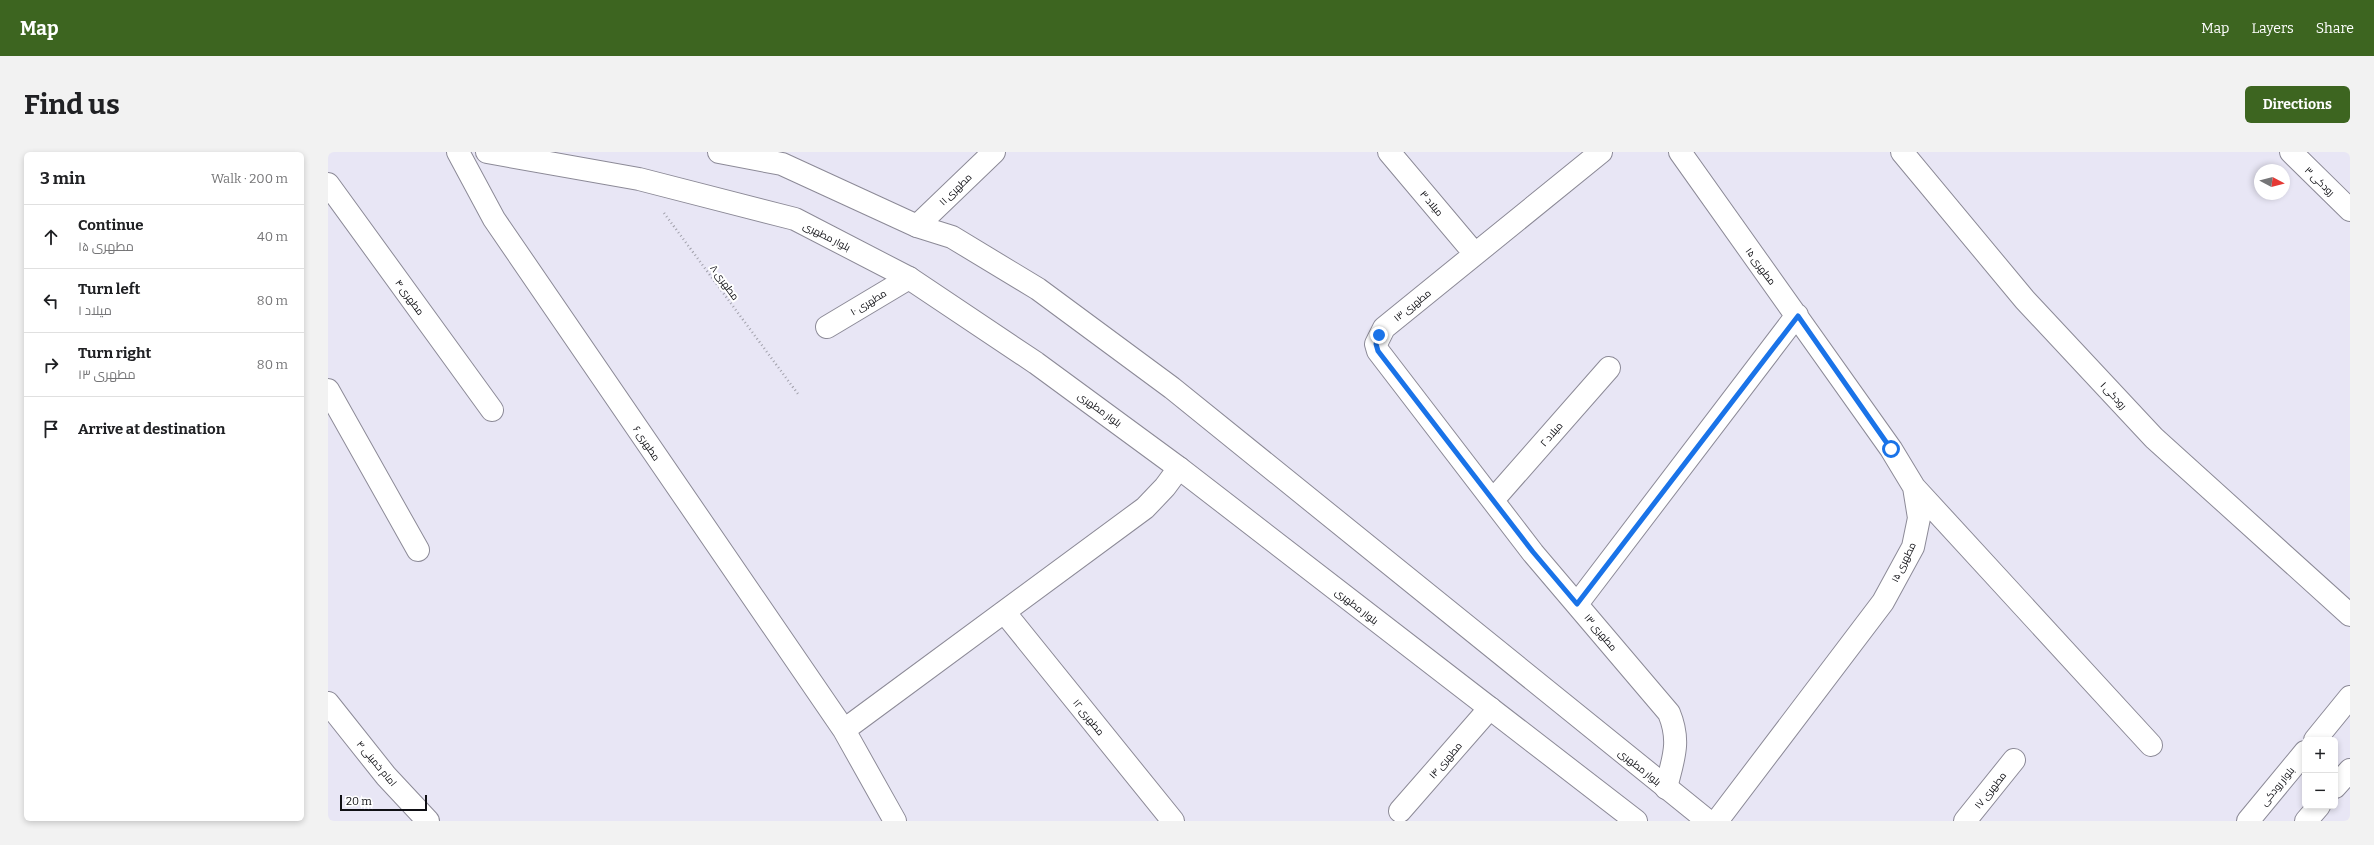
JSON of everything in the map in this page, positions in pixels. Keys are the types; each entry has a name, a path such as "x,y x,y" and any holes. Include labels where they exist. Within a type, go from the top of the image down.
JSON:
{"street":[{"name":"مطهری ۶","path":"458,152 494,219 844,730 895,821"},
{"name":"بلوار مطهری","path":"487,152 639,179 795,219 909,278 1036,363 1179,468 1636,821"},
{"name":"بلوار مطهری","path":"720,152 782,164 917,226 952,237 1038,289 1172,388 1708,821"},
{"name":"مطهری ۱۱","path":"917,226 973,160 994,152"},
{"name":"میلاد ۳","path":"1389,152 1475,254"},
{"name":"مطهری ۱۳","path":"1601,152 1384,328 1376,344 1378,351 1493,500 1577,604 1669,713 1676,729 1677,745 1666,788"},
{"name":"مطهری ۱۵","path":"1680,152 1798,316 1891,449 1914,487 1919,518 1913,547 1883,602 1717,821"},
{"name":"رودکی ۱","path":"1902,152 2025,300 2154,438 2350,615"},
{"name":"رودکی ۳","path":"2291,152 2350,210"},
{"name":"مطهری ۴","path":"328,184 492,410"},
{"name":"مطهری ۱۰","path":"828,327 909,278"},
{"path":"1577,604 1798,316"},
{"name":"میلاد ۲","path":"1493,500 1609,368"},
{"path":"328,390 418,550"},
{"path":"844,730 1146,508 1165,487 1179,468"},
{"path":"1914,487 2150,745"},
{"name":"مطهری ۱۲","path":"1005,613 1173,821"},
{"path":"2317,737 2350,697"},
{"name":"امام خمینی ۴","path":"328,703 386,776 428,821"},
{"name":"مطهری ۱۴","path":"1400,812 1490,708"},
{"name":"بلوار رودکی","path":"2248,821 2302,756"},
{"name":"مطهری ۱۷","path":"1965,821 2014,760"},
{"path":"2338,784 2350,770"},
{"path":"2306,821 2316,809"}],"path":[{"name":"مطهری ۸","path":"662,211 798,394"}],"route":[{"path":"1379,335 1376,344 1378,351 1533,552 1577,604 1798,316 1891,449"}]}
